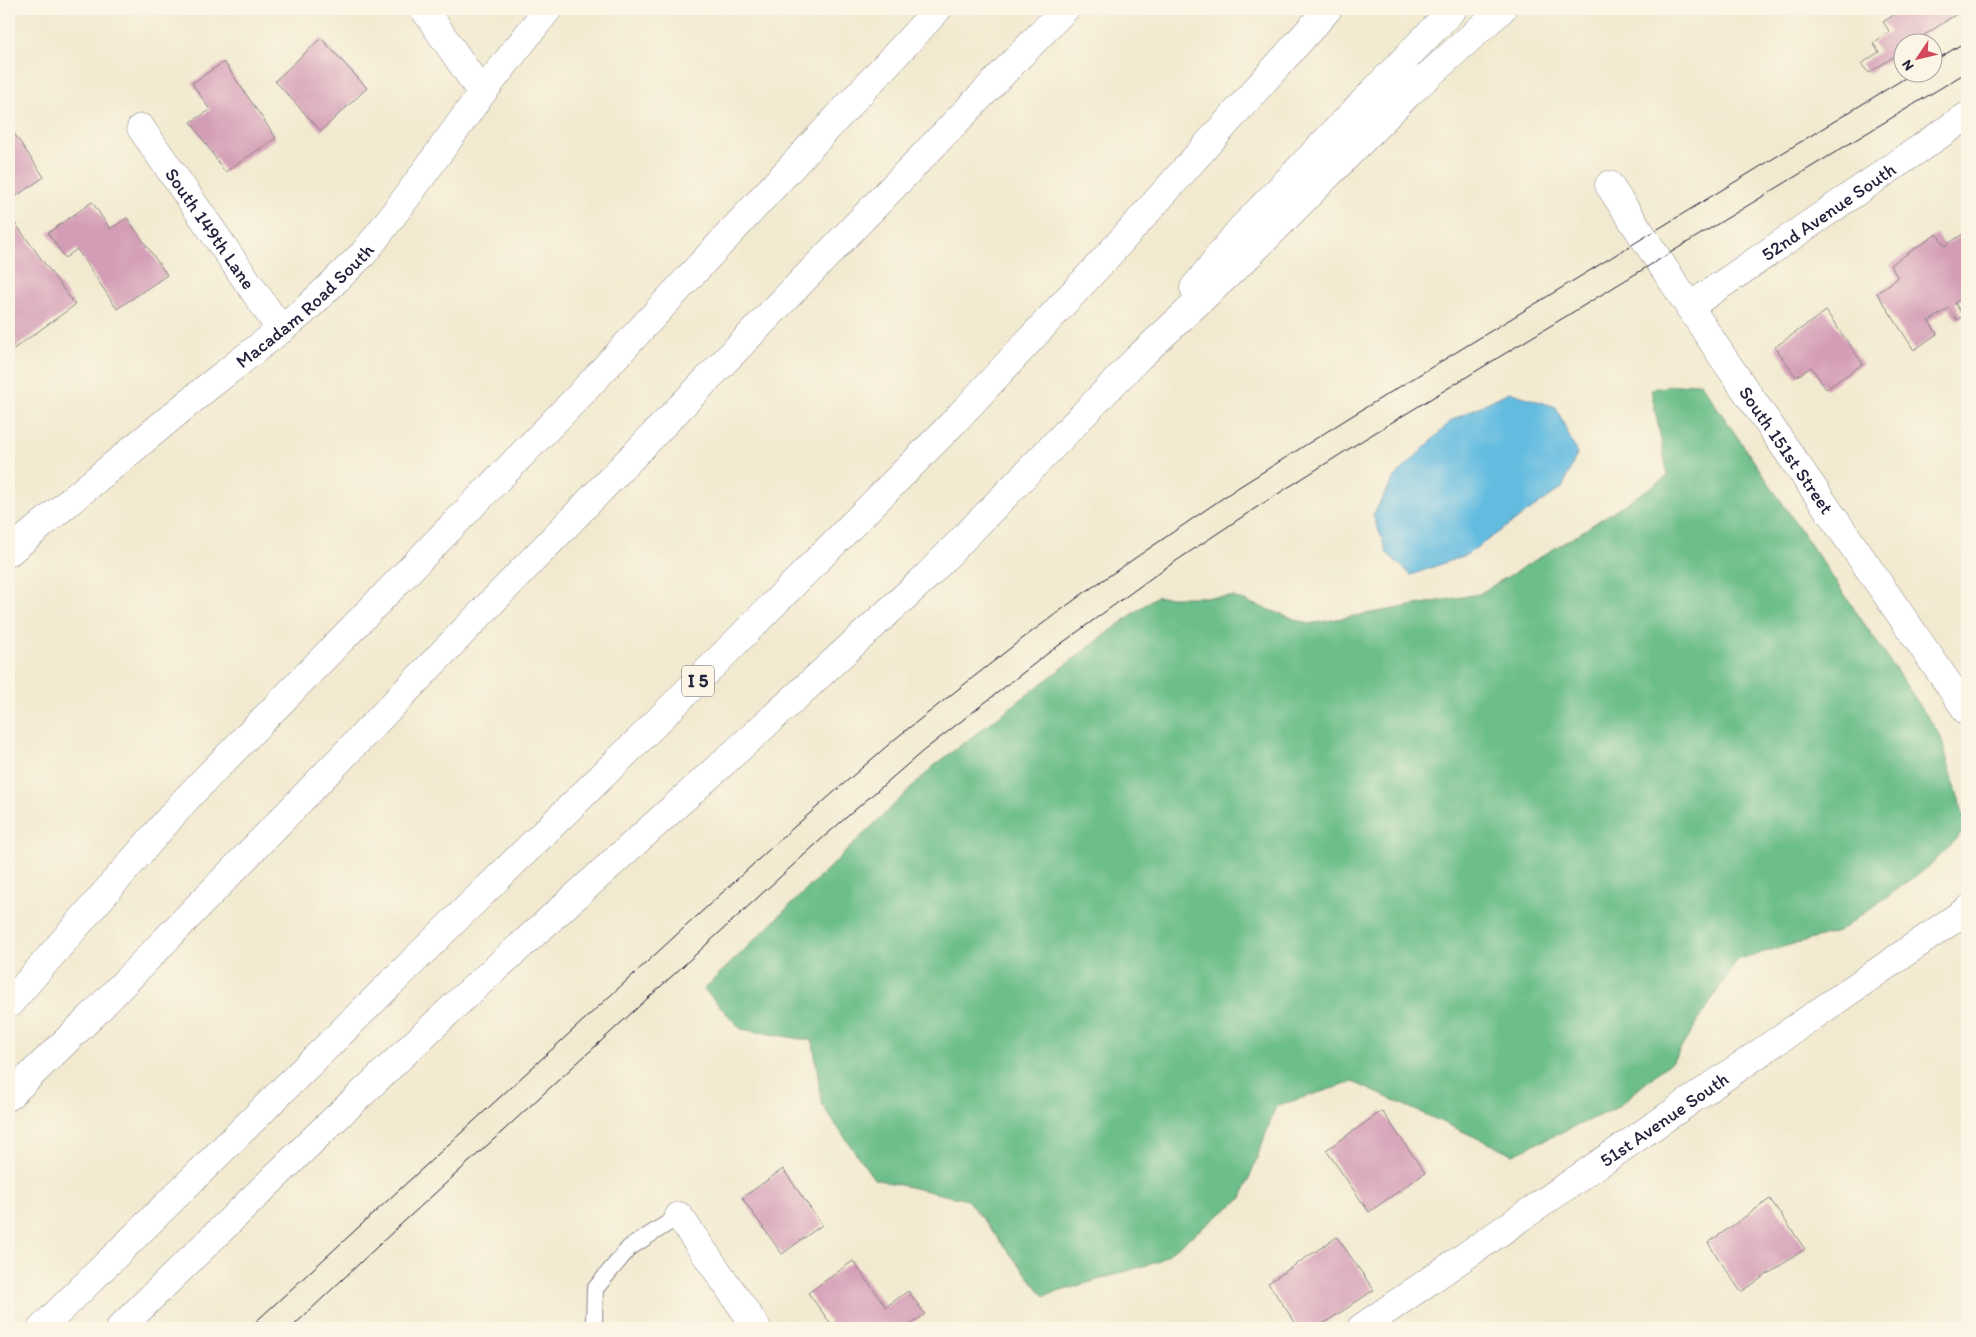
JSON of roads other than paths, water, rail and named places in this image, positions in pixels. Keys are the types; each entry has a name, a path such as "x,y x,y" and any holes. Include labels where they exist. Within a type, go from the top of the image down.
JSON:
{"main road":[{"path":"424,9 482,92"},
{"name":"Macadam Road South","path":"9,552 204,390 302,313 364,253 482,92 548,9"},
{"path":"9,1004 188,797 578,397 938,9"},
{"path":"9,1096 92,1016 1065,9"},
{"name":"I 5","path":"42,1328 647,732 939,438 1114,249 1328,9"},
{"path":"1140,356 1240,230 1453,9"},
{"path":"120,1328 320,1133 465,996 926,577 1140,356 1250,254 1408,94 1502,9"},
{"name":"52nd Avenue South","path":"1689,307 1967,116"},
{"name":"South 149th Lane","path":"141,128 281,330"},
{"name":"South 151st Street","path":"1609,185 1689,307 1967,711"},
{"name":"51st Avenue South","path":"1361,1328 1967,910"},
{"path":"679,1216 757,1328"}],"lane":[{"path":"597,1328 594,1322 595,1289 629,1248 679,1216"}],"water":[{"path":"1509,392 1556,407 1577,454 1562,488 1466,555 1411,575 1387,553 1373,515 1394,478 1452,420"}],"tram line":[{"path":"1944,55 1967,41"},
{"path":"291,1328 397,1228 826,835 923,751 1047,654 1161,571 1363,440 1967,72"},
{"path":"249,1328 785,835 895,739 1018,642 1081,595 1239,487 1350,417 1899,82"}]}
